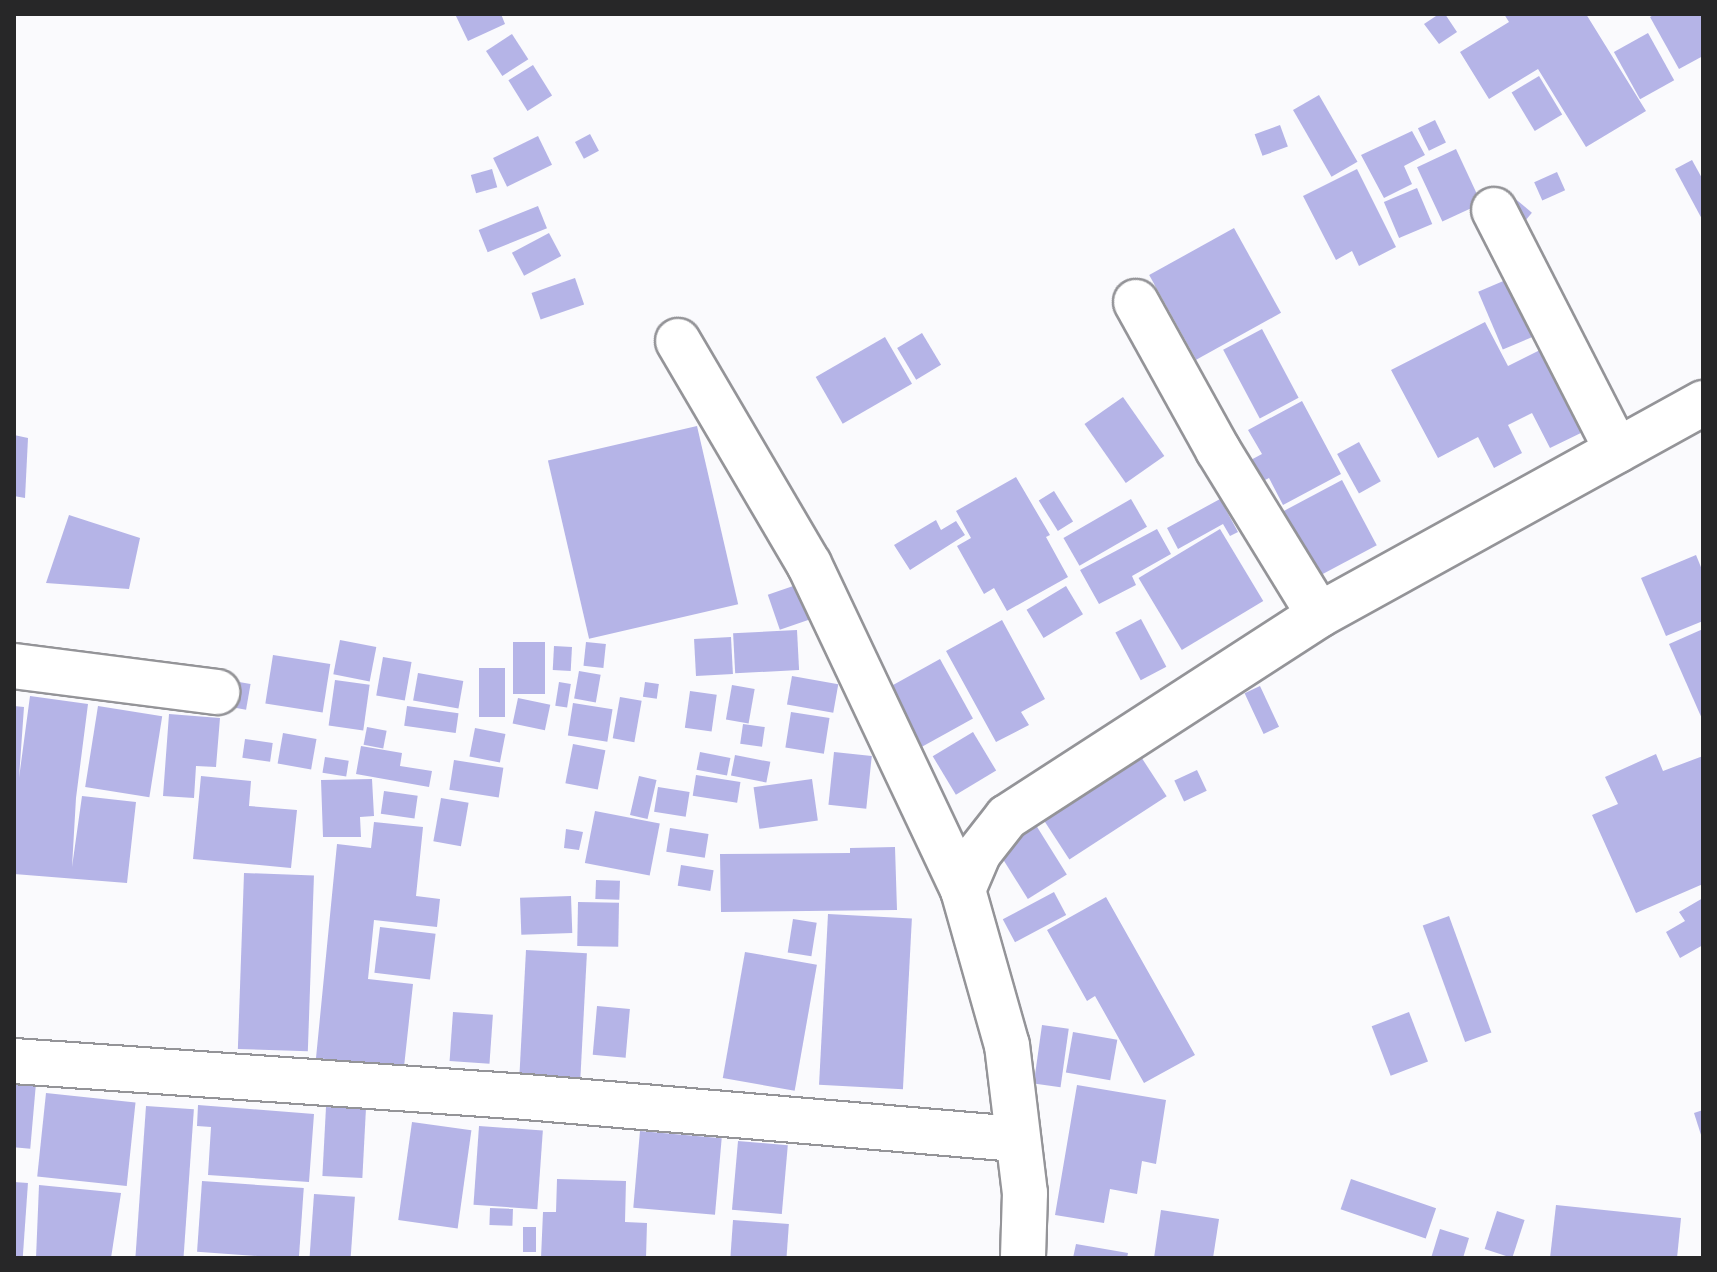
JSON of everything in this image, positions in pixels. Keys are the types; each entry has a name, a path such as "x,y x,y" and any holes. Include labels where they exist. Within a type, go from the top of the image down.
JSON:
{"street":[{"path":"1494,210 1617,450"},
{"path":"1136,302 1218,450 1319,615"},
{"path":"678,341 809,564 963,890 1007,1045 1025,1193 1023,1258"},
{"path":"963,890 978,854 1007,817 1319,615 1703,403"},
{"path":"14,666 217,692"},
{"path":"14,1061 541,1098 1017,1139"}],"building":[{"path":"455,14 501,14 505,24 468,41"},
{"path":"1439,14 1445,14 1457,32 1439,44 1424,24"},
{"path":"1504,14 1586,14 1646,111 1586,147 1538,69 1489,99 1460,52 1509,22"},
{"path":"1655,14 1703,14 1703,56 1679,69 1650,17"},
{"path":"1648,33 1674,80 1640,99 1614,52"},
{"path":"512,34 528,59 502,76 486,51"},
{"path":"533,65 552,96 527,111 508,80"},
{"path":"1539,76 1562,115 1535,131 1512,92"},
{"path":"1319,95 1358,162 1332,177 1293,110"},
{"path":"1435,120 1446,142 1429,151 1418,128"},
{"path":"1280,125 1288,147 1262,156 1255,134"},
{"path":"1412,131 1425,155 1404,166 1412,184 1384,198 1361,155"},
{"path":"590,134 599,151 584,159 575,142"},
{"path":"538,136 552,165 507,187 493,158"},
{"path":"1456,149 1481,203 1442,222 1417,167"},
{"path":"1692,160 1703,180 1703,221 1675,169"},
{"path":"492,169 497,187 476,193 471,175"},
{"path":"1357,169 1396,247 1359,266 1352,251 1336,260 1303,196"},
{"path":"1557,172 1565,190 1542,200 1534,182"},
{"path":"1417,188 1432,224 1399,238 1384,202"},
{"path":"1512,196 1532,213 1520,227 1500,210"},
{"path":"538,206 547,228 488,252 479,230"},
{"path":"1234,228 1281,313 1196,360 1149,275"},
{"path":"549,233 561,256 524,276 512,253"},
{"path":"1515,276 1540,334 1503,350 1478,292"},
{"path":"575,278 584,304 541,319 532,293"},
{"path":"1485,322 1508,366 1544,348 1587,430 1550,448 1532,413 1508,425 1522,453 1494,468 1478,437 1438,458 1391,370"},
{"path":"1262,329 1299,398 1260,419 1223,350"},
{"path":"922,333 941,365 916,380 897,348"},
{"path":"885,337 912,384 843,424 816,377"},
{"path":"1123,397 1164,456 1126,483 1084,424"},
{"path":"1302,401 1341,474 1283,505 1269,478 1259,483 1247,462 1262,454 1248,430"},
{"path":"697,426 738,604 589,639 548,460"},
{"path":"14,435 28,438 25,498 14,496"},
{"path":"1359,442 1381,481 1359,493 1337,454"},
{"path":"1016,477 1050,535 1046,537 1068,577 1007,611 994,588 984,594 957,546 971,538 956,511"},
{"path":"1342,480 1377,545 1318,577 1283,511"},
{"path":"1054,491 1073,522 1058,531 1039,501"},
{"path":"1131,499 1147,527 1079,566 1063,538"},
{"path":"1220,499 1238,532 1230,536 1223,524 1178,549 1167,528"},
{"path":"69,515 140,538 129,589 46,583"},
{"path":"936,520 941,530 956,521 965,535 910,570 894,545"},
{"path":"1157,529 1171,554 1132,576 1136,585 1099,604 1080,570"},
{"path":"1220,529 1263,601 1182,650 1139,578"},
{"path":"1696,555 1703,572 1703,621 1666,636 1641,578"},
{"path":"799,584 811,619 780,630 768,595"},
{"path":"1066,586 1083,614 1044,638 1027,610"},
{"path":"1141,619 1166,667 1141,680 1115,633"},
{"path":"1002,620 1045,699 1021,712 1029,725 996,742 946,651"},
{"path":"1703,629 1703,721 1669,644"},
{"path":"797,630 799,670 735,673 733,633"},
{"path":"731,637 733,674 696,676 694,639"},
{"path":"340,640 376,647 370,681 333,674"},
{"path":"513,642 545,642 545,694 513,694"},
{"path":"586,642 606,644 603,668 583,666"},
{"path":"554,646 572,647 571,671 553,670"},
{"path":"273,655 330,664 323,712 265,703"},
{"path":"383,657 412,662 405,700 376,695"},
{"path":"940,659 973,718 916,750 883,691"},
{"path":"479,668 505,668 505,717 479,717"},
{"path":"579,671 601,675 596,702 574,699"},
{"path":"418,673 463,681 458,709 413,701"},
{"path":"792,676 838,684 833,713 787,705"},
{"path":"222,679 251,684 246,710 217,705"},
{"path":"335,680 370,685 363,730 329,726"},
{"path":"559,682 571,684 567,708 555,706"},
{"path":"645,682 659,684 657,699 643,697"},
{"path":"732,685 755,689 749,723 726,719"},
{"path":"1260,686 1279,727 1264,734 1245,693"},
{"path":"690,691 717,695 712,731 685,728"},
{"path":"30,696 88,704 76,798 72,867 82,796 136,802 127,883 14,874 14,706 24,707 19,778"},
{"path":"620,697 642,701 634,742 613,738"},
{"path":"518,698 550,705 545,730 513,723"},
{"path":"573,703 613,709 607,742 568,736"},
{"path":"98,706 162,716 149,797 85,787"},
{"path":"407,706 458,713 456,733 404,726"},
{"path":"791,712 830,718 824,754 785,748"},
{"path":"169,714 220,718 216,767 196,766 194,798 163,796"},
{"path":"743,724 765,727 762,747 740,744"},
{"path":"367,727 387,731 383,748 364,745"},
{"path":"475,728 505,734 500,762 469,756"},
{"path":"973,732 996,771 956,795 933,756"},
{"path":"283,733 316,739 311,769 278,764"},
{"path":"245,739 273,743 270,762 242,758"},
{"path":"573,744 605,750 598,790 565,783"},
{"path":"361,746 402,753 400,766 432,771 429,787 356,774"},
{"path":"1134,746 1167,796 1069,859 1037,809"},
{"path":"700,752 730,758 727,776 697,770"},
{"path":"834,752 872,756 866,809 828,805"},
{"path":"1656,754 1663,771 1703,756 1703,884 1636,913 1592,815 1618,804 1605,777"},
{"path":"735,755 770,762 766,782 731,776"},
{"path":"325,757 349,761 346,777 322,773"},
{"path":"454,760 503,768 499,797 449,790"},
{"path":"1197,770 1207,791 1184,801 1174,781"},
{"path":"696,775 740,782 737,803 693,796"},
{"path":"201,776 251,781 249,806 297,810 291,868 193,859"},
{"path":"639,776 657,780 648,819 630,815"},
{"path":"372,779 374,816 360,817 361,837 323,837 321,780"},
{"path":"812,779 818,821 759,829 754,787"},
{"path":"658,787 690,792 686,817 654,812"},
{"path":"384,791 418,796 414,819 381,814"},
{"path":"441,798 469,803 461,846 433,841"},
{"path":"595,811 660,824 650,876 585,863"},
{"path":"374,822 423,827 416,896 440,899 437,927 374,920 368,979 413,984 404,1067 316,1058 337,844 371,848"},
{"path":"1034,822 1067,875 1028,899 995,846"},
{"path":"670,828 709,834 705,858 666,852"},
{"path":"566,829 583,832 579,850 564,848"},
{"path":"895,847 897,910 721,912 720,854 850,853 850,848"},
{"path":"681,865 714,870 710,891 678,886"},
{"path":"244,873 314,875 308,1051 238,1049"},
{"path":"596,880 620,881 619,900 595,899"},
{"path":"1054,892 1066,915 1015,942 1003,919"},
{"path":"571,896 572,933 521,935 520,898"},
{"path":"1106,897 1195,1055 1144,1083 1095,996 1087,1001 1047,930"},
{"path":"1703,898 1703,945 1680,958 1666,932 1685,921 1679,912"},
{"path":"578,902 619,903 618,947 577,946"},
{"path":"828,914 912,918 903,1089 819,1085"},
{"path":"1449,916 1491,1033 1465,1042 1423,926"},
{"path":"793,919 817,923 811,956 788,953"},
{"path":"380,927 436,934 430,979 374,973"},
{"path":"526,950 587,953 580,1081 519,1078"},
{"path":"745,952 817,965 795,1091 723,1078"},
{"path":"597,1006 630,1009 626,1058 593,1055"},
{"path":"453,1012 493,1015 489,1064 450,1061"},
{"path":"1409,1012 1428,1061 1391,1076 1372,1026"},
{"path":"1042,1025 1069,1029 1061,1087 1034,1083"},
{"path":"1073,1032 1117,1040 1110,1080 1066,1072"},
{"path":"14,1082 36,1084 30,1149 14,1147"},
{"path":"1077,1085 1166,1100 1156,1164 1142,1161 1137,1194 1110,1189 1104,1223 1055,1215"},
{"path":"46,1093 136,1102 127,1186 37,1177"},
{"path":"198,1105 314,1114 309,1182 208,1175 211,1127 197,1126"},
{"path":"146,1106 194,1109 183,1258 135,1258"},
{"path":"326,1107 366,1109 362,1178 322,1176"},
{"path":"1703,1110 1703,1138 1702,1138 1694,1113"},
{"path":"412,1122 471,1130 458,1228 398,1220"},
{"path":"479,1126 543,1130 537,1209 473,1205"},
{"path":"640,1131 722,1138 715,1215 633,1208"},
{"path":"738,1141 788,1145 782,1214 732,1210"},
{"path":"557,1179 626,1181 625,1222 647,1223 646,1258 541,1258 543,1212 556,1212"},
{"path":"1351,1179 1436,1208 1426,1239 1341,1209"},
{"path":"202,1181 304,1188 299,1258 197,1252"},
{"path":"14,1182 28,1183 23,1258 14,1258"},
{"path":"39,1185 121,1193 111,1258 36,1258"},
{"path":"314,1194 355,1197 351,1258 310,1258"},
{"path":"1556,1205 1681,1218 1677,1258 1550,1258"},
{"path":"490,1208 513,1209 512,1226 489,1225"},
{"path":"1161,1210 1219,1219 1213,1258 1154,1258"},
{"path":"1497,1211 1525,1220 1512,1258 1485,1249"},
{"path":"733,1220 789,1224 786,1258 730,1258"},
{"path":"523,1227 536,1227 536,1252 523,1252"},
{"path":"1440,1229 1469,1238 1463,1258 1431,1258"},
{"path":"1076,1244 1128,1253 1127,1258 1073,1258"}]}
